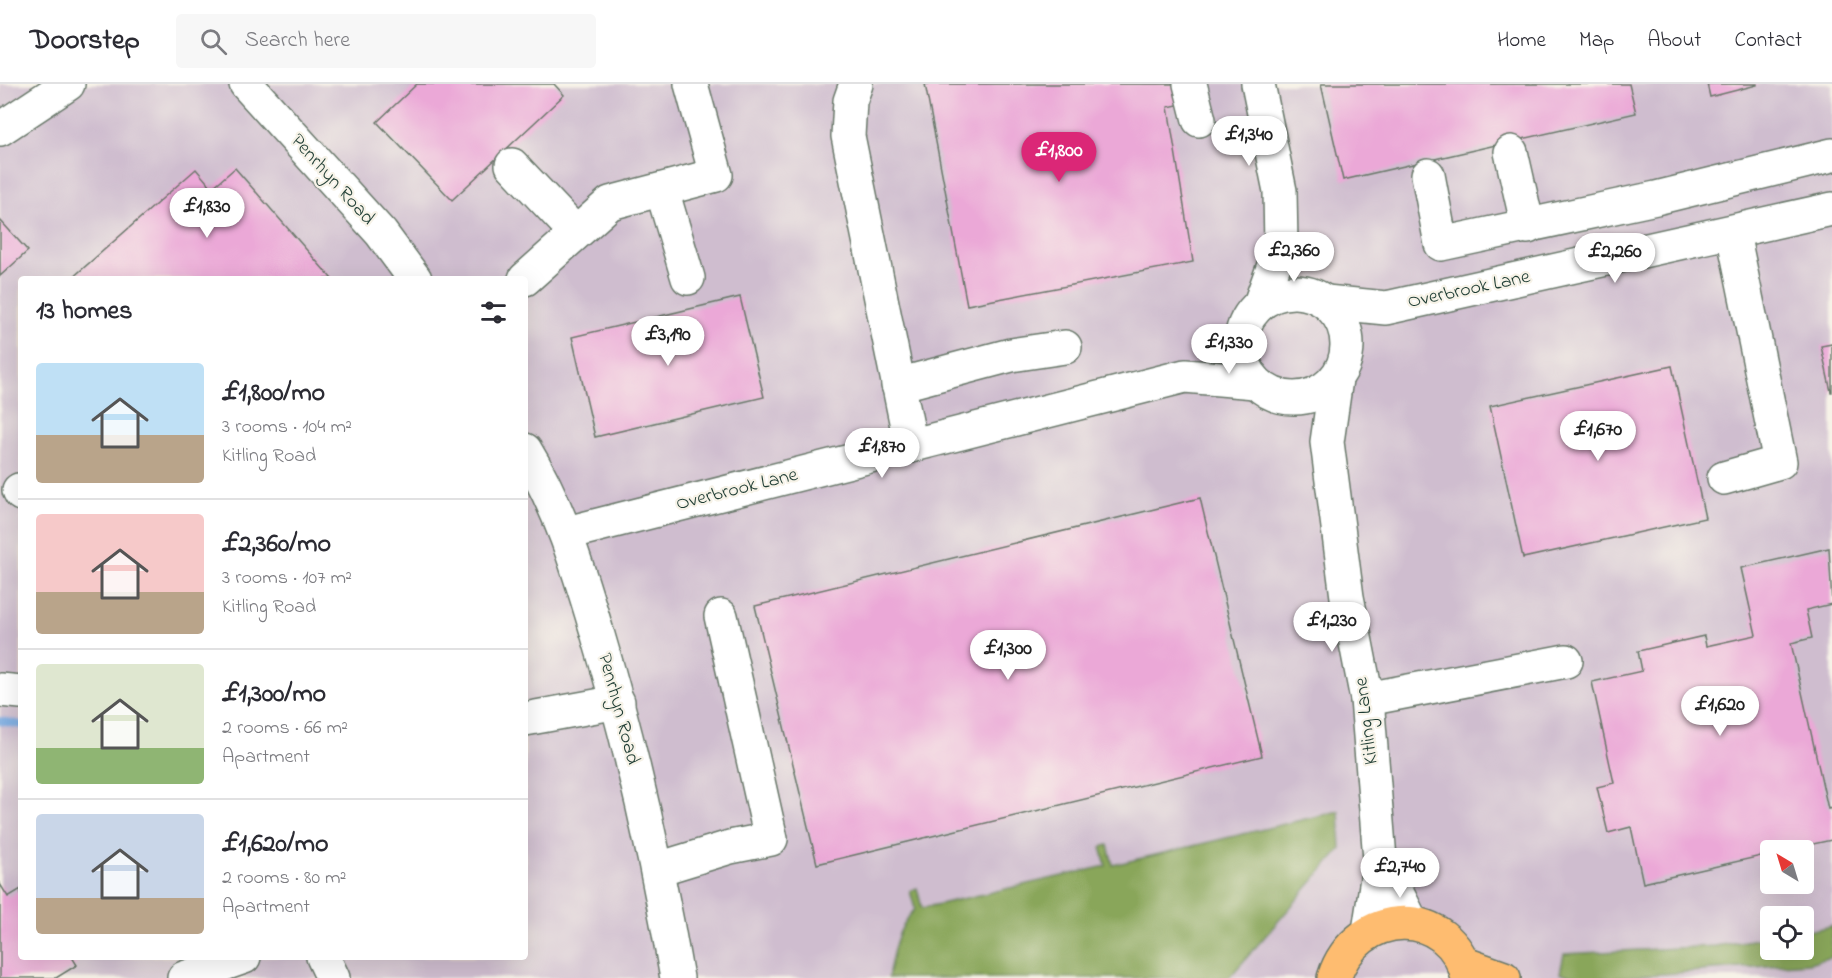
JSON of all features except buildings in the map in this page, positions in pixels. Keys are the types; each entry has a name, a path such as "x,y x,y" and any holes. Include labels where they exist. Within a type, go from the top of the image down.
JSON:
{"main road":[{"path":"1334,978 1346,952 1369,931 1390,922 1412,924 1434,931 1452,945 1466,971 1504,978"}],"street":[{"path":"0,129 68,84"},
{"path":"528,276 610,203 716,175 691,84"},
{"path":"856,84 850,101 848,136 911,446"},
{"path":"1190,84 1199,120"},
{"path":"1258,84 1280,191 1281,246 1260,304 1249,317 1242,333 1243,359 1255,382 1276,396 1289,399 1315,394 1336,379 1345,365 1348,348 1346,331 1338,315 1318,298 1281,246"},
{"name":"Penrhyn Road","path":"263,90 381,233 412,276"},
{"path":"1511,152 1528,227"},
{"path":"1428,175 1441,244 1528,227 1820,158 1826,210"},
{"path":"512,165 576,233"},
{"path":"662,190 688,278"},
{"name":"Overbrook Lane","path":"1318,298 1386,308 1826,210"},
{"path":"1724,478 1780,462 1732,232"},
{"path":"1494,234 1501,283"},
{"path":"1260,304 1276,295 1293,292 1318,298"},
{"name":"Overbrook Lane","path":"1348,348 1386,308"},
{"name":"Overbrook Lane","path":"1185,376 1242,333"},
{"path":"898,385 1011,355 1065,347"},
{"name":"Overbrook Lane","path":"567,533 1185,376 1255,382"},
{"name":"Kitling Lane","path":"1336,379 1327,441 1347,597 1367,699 1380,859 1369,931"},
{"path":"1289,399 1327,441"},
{"name":"Penrhyn Road","path":"528,455 545,483 567,533 618,702 658,869 677,978"},
{"path":"658,869 730,848 771,839 721,616"},
{"path":"1367,699 1566,661"},
{"path":"0,690 18,692"},
{"path":"528,718 618,702"},
{"name":"Kitling Lane","path":"1380,859 1412,924"},
{"path":"184,978 235,960"},
{"path":"324,960 333,978"}],"shaded area":[{"path":"0,84 1832,84 1832,978 0,978"}],"green space":[{"path":"1339,811 1341,849 1229,978 888,978 899,933 915,909 910,891 917,888 922,908 1106,866 1101,847 1108,845 1113,865"},
{"path":"1832,926 1832,957 1808,963 1610,978 1588,978 1560,973 1564,954 1715,946 1760,939 1760,960 1814,960 1814,930"}],"waterway":[{"path":"0,721 18,724"}]}
